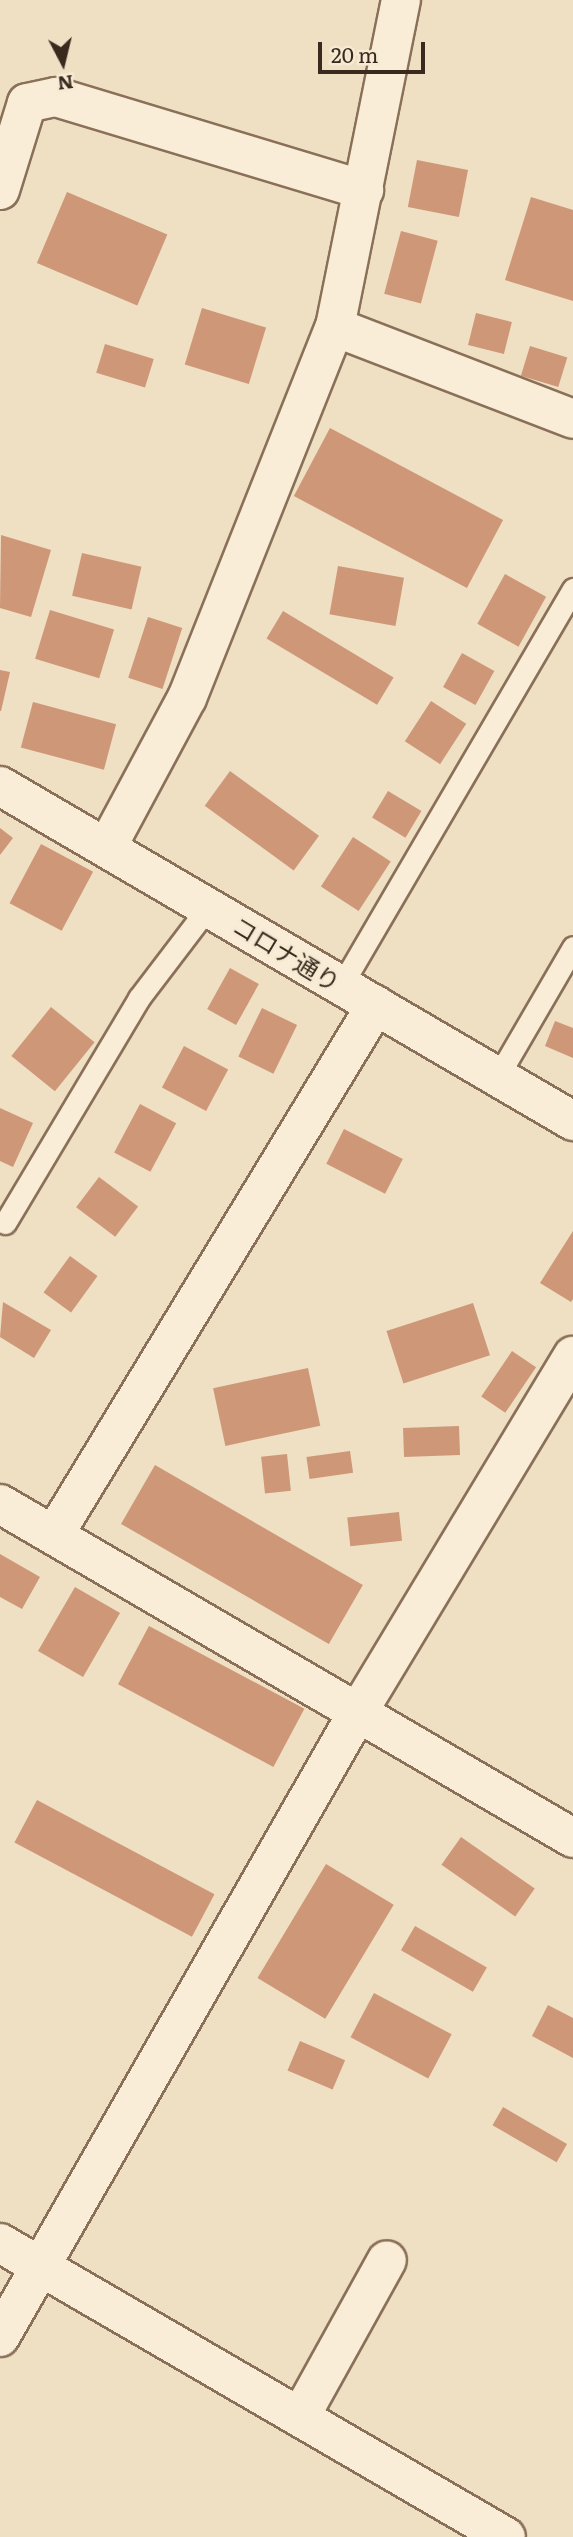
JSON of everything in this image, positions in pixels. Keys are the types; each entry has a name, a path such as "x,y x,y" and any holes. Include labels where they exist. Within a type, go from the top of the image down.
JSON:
{"street":[{"path":"107,848 187,698 335,327 401,0"},
{"path":"0,190 27,103 56,97 364,190"},
{"path":"335,327 573,419"},
{"name":"コロナ通り","path":"0,786 573,1121"},
{"path":"54,1535 376,1006"},
{"path":"0,2337 358,1712 573,1356"},
{"path":"0,1504 573,1838"},
{"path":"0,2243 506,2537"},
{"path":"300,2417 387,2260"}],"lane":[{"path":"341,986 573,589"},
{"path":"5,1223 139,998 209,906"},
{"path":"498,1076 573,947"}],"building":[{"path":"417,160 468,170 459,217 408,207"},
{"path":"67,192 167,235 137,305 37,263"},
{"path":"531,197 573,210 573,301 505,280"},
{"path":"401,231 438,241 421,304 384,294"},
{"path":"202,308 266,328 249,384 185,364"},
{"path":"476,313 512,322 504,354 468,345"},
{"path":"105,344 154,359 145,388 96,373"},
{"path":"530,346 567,357 558,387 521,376"},
{"path":"330,428 503,520 467,588 294,496"},
{"path":"1,535 51,550 31,617 0,608"},
{"path":"82,553 141,567 132,610 72,596"},
{"path":"338,566 404,578 395,626 329,614"},
{"path":"505,574 546,597 518,647 477,624"},
{"path":"50,610 114,630 99,678 35,659"},
{"path":"283,611 394,677 377,705 267,638"},
{"path":"148,617 182,628 162,689 128,678"},
{"path":"462,653 494,671 475,705 443,687"},
{"path":"0,670 10,672 1,711 0,711"},
{"path":"431,701 466,724 440,764 405,741"},
{"path":"33,702 116,724 104,770 21,747"},
{"path":"230,771 319,836 294,870 205,806"},
{"path":"388,791 421,811 405,838 372,818"},
{"path":"0,828 13,838 0,855"},
{"path":"353,837 391,862 359,911 321,886"},
{"path":"41,844 93,872 62,931 10,903"},
{"path":"230,968 259,984 236,1025 207,1009"},
{"path":"51,1007 95,1042 55,1091 11,1056"},
{"path":"262,1008 297,1025 273,1074 238,1057"},
{"path":"555,1021 573,1028 573,1058 545,1046"},
{"path":"184,1046 228,1069 206,1111 162,1087"},
{"path":"140,1104 176,1123 150,1172 114,1153"},
{"path":"0,1108 33,1123 13,1167 0,1161"},
{"path":"344,1129 403,1159 385,1194 326,1164"},
{"path":"99,1177 138,1206 115,1237 76,1207"},
{"path":"573,1231 573,1299 571,1302 540,1283"},
{"path":"70,1256 98,1276 71,1312 44,1292"},
{"path":"3,1302 51,1330 34,1358 0,1337"},
{"path":"473,1303 490,1355 403,1383 386,1331"},
{"path":"512,1351 536,1367 505,1413 481,1397"},
{"path":"308,1368 320,1426 225,1446 213,1388"},
{"path":"459,1426 460,1455 404,1457 403,1428"},
{"path":"350,1451 353,1473 309,1479 306,1457"},
{"path":"287,1454 291,1491 265,1494 261,1457"},
{"path":"155,1465 363,1585 329,1644 121,1524"},
{"path":"399,1512 402,1541 350,1546 347,1517"},
{"path":"0,1554 40,1577 22,1609 0,1597"},
{"path":"75,1587 120,1613 83,1677 38,1651"},
{"path":"149,1626 304,1709 273,1767 118,1684"},
{"path":"37,1800 214,1894 192,1937 14,1842"},
{"path":"461,1837 535,1889 515,1916 441,1865"},
{"path":"326,1864 394,1905 325,2019 257,1978"},
{"path":"415,1926 487,1968 473,1992 401,1950"},
{"path":"374,1993 452,2034 428,2078 351,2037"},
{"path":"548,2005 573,2018 573,2058 532,2036"},
{"path":"300,2041 345,2060 333,2090 287,2070"},
{"path":"503,2107 567,2144 557,2162 492,2125"}]}
